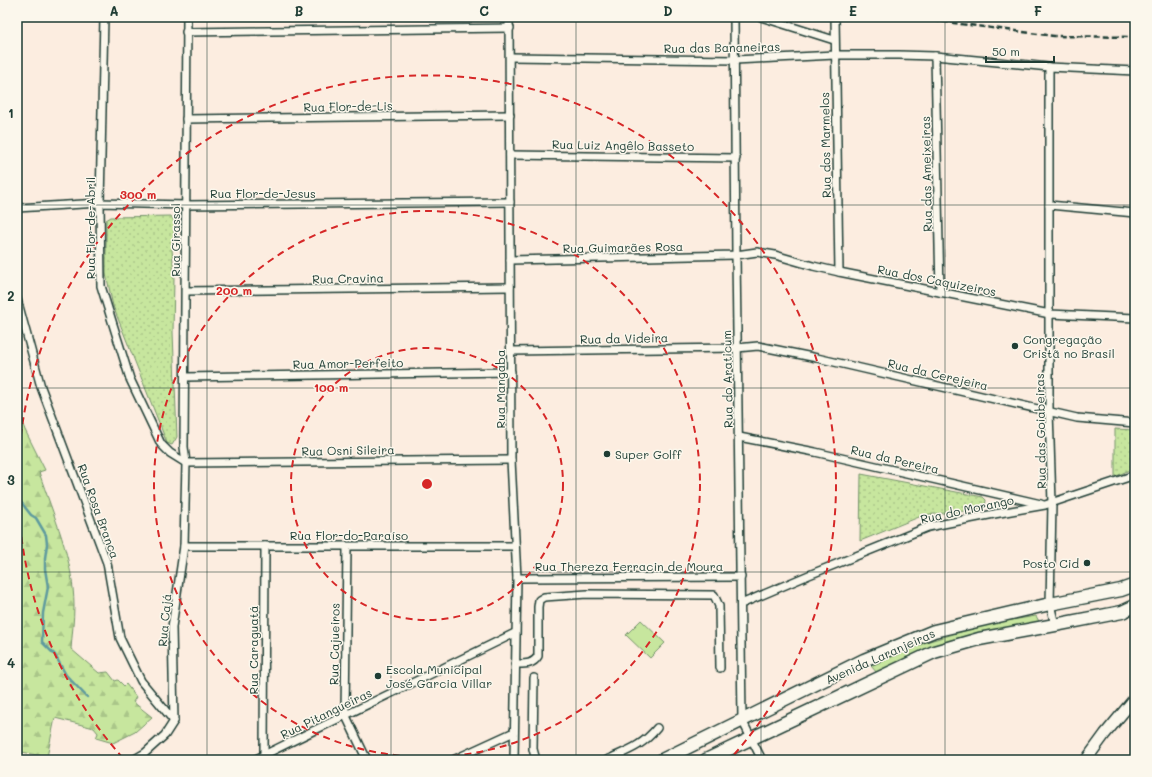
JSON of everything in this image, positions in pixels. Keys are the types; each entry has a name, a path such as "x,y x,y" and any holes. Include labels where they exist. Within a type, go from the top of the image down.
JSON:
{"main road":[{"name":"Avenida Laranjeiras","path":"662,760 864,660 934,631 1050,604 1120,590 1135,585"},
{"name":"Avenida Laranjeiras","path":"706,760 934,652 979,639 1055,626 1122,612 1135,606"},
{"path":"1086,760 1135,698"}],"street":[{"name":"Rua Flor-de-Abril","path":"104,17 100,203 101,286 130,379 161,444 170,453 186,463"},
{"name":"Rua Girassol","path":"186,463 184,447 187,17"},
{"name":"Rua Mangaba","path":"510,17 511,460 517,578 514,760"},
{"name":"Rua do Araticum","path":"734,17 742,720 762,760"},
{"path":"761,17 834,40"},
{"name":"Rua dos Marmelos","path":"834,17 839,272"},
{"path":"186,32 510,28"},
{"name":"Rua das Bananeiras","path":"510,57 735,60 835,55 899,55 935,56 1049,66 1135,71"},
{"name":"Rua das Ameixeiras","path":"935,56 940,292"},
{"name":"Rua das Goiabeiras","path":"1049,66 1050,604 1055,626"},
{"name":"Rua Flor-de-Lis","path":"186,119 510,115"},
{"name":"Rua Luiz Angêlo Basseto","path":"510,155 736,158"},
{"name":"Rua Flor-de-Jesus","path":"17,208 100,203 186,205 510,202"},
{"path":"1049,205 1135,213"},
{"name":"Rua dos Caquizeiros","path":"736,255 757,252 775,254 813,266 839,272 1050,314 1135,318"},
{"name":"Rua Guimarães Rosa","path":"510,260 736,255"},
{"name":"Rua Cravina","path":"186,291 510,287"},
{"name":"Rua Rosa Branca","path":"17,299 41,388 107,563 120,638 141,681 174,721"},
{"name":"Rua da Cerejeira","path":"737,348 758,346 1077,418 1135,423"},
{"name":"Rua da Videira","path":"511,351 737,348"},
{"name":"Rua Amor-Perfeito","path":"185,377 511,372"},
{"name":"Rua da Pereira","path":"739,437 815,452 1049,504"},
{"name":"Rua Osni Sileira","path":"186,463 511,460"},
{"name":"Rua Cajá","path":"174,721 172,628 184,546 186,463"},
{"name":"Rua do Morango","path":"741,604 928,527 1049,504 1135,475"},
{"name":"Rua Flor-do-Paraíso","path":"184,546 515,546"},
{"name":"Rua Caraguatá","path":"264,755 265,546"},
{"name":"Rua Cajueiros","path":"346,547 345,714 367,760"},
{"name":"Rua Thereza Ferracin de Moura","path":"517,578 741,577"},
{"path":"515,664 529,664 538,656 538,607 539,600 544,597 587,594 710,595 714,596 719,606 720,668"},
{"name":"Rua Pitangueiras","path":"254,760 345,714 388,696 515,633"},
{"path":"534,678 533,749 536,760"},
{"path":"133,760 145,753 165,735 174,721"},
{"path":"607,760 641,744 649,738 657,728"},
{"path":"453,760 514,732"}],"green space":[{"path":"171,216 175,223 172,249 174,278 173,332 177,437 172,445 167,443 113,306 106,274 106,220 111,217"},
{"path":"17,410 25,430 45,470 39,472 67,555 73,589 74,606 71,649 99,673 108,672 115,681 118,680 124,686 126,684 136,697 133,702 152,717 135,732 113,743 96,738 98,733 94,728 55,718 47,757 17,751"},
{"path":"1115,429 1135,430 1135,467 1115,477"},
{"path":"861,474 983,497 986,500 985,507 975,510 924,515 860,541"},
{"path":"1036,616 1040,623 877,673 871,666 926,642 988,624"},
{"path":"641,620 665,643 650,658 626,635"}],"waterway":[{"path":"17,497 31,515 36,518 46,535 47,544 45,569 48,587 43,613 42,642 55,655 66,675 87,697"}],"railway":[{"path":"907,17 1054,36 1135,37"}],"place":[{"name":"Congregação Cristã no Brasil","path":"1015,346"},
{"name":"Super Golff","path":"607,454"},
{"name":"Posto Cid","path":"1087,563"},
{"name":"Escola Municipal José Garcia Villar","path":"378,676"}]}
